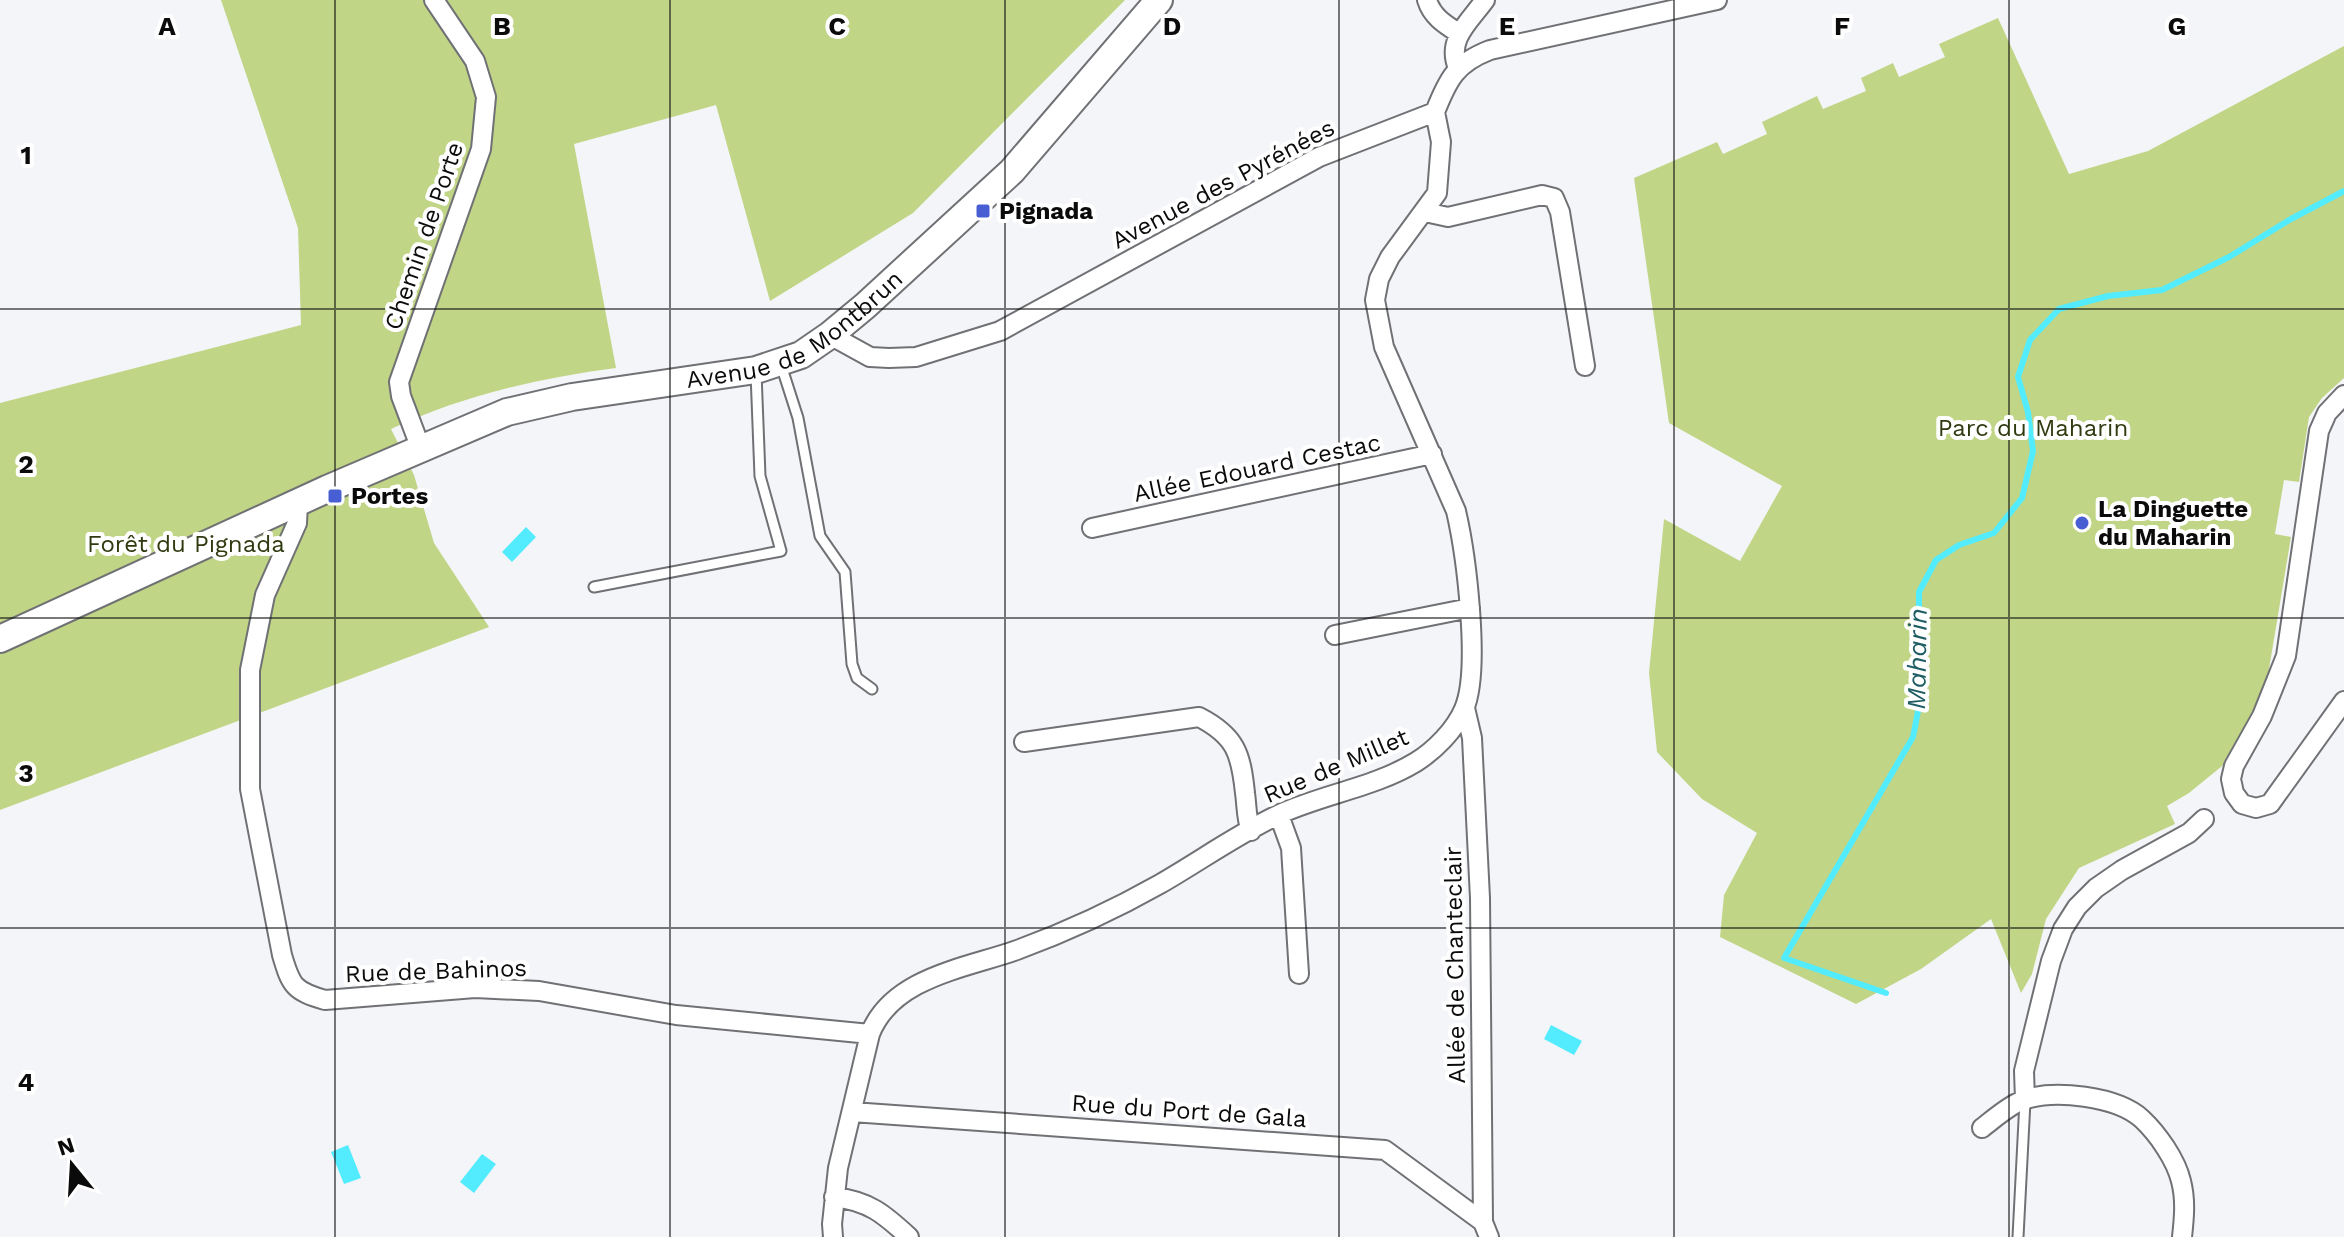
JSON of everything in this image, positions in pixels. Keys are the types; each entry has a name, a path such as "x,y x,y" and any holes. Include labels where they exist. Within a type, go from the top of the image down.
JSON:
{"street":[{"name":"Chemin de Porte","path":"421,449 401,396 399,382 481,149 486,97 475,61 434,0"},
{"name":"Avenue de Montbrun","path":"0,639 327,489 507,412 541,403 768,367 801,355 830,335 1012,171 1159,0"},
{"path":"1427,0 1430,10 1442,23 1460,34"},
{"path":"1458,68 1453,56 1453,44 1485,0"},
{"path":"1435,112 1447,83 1471,57 1490,50 1717,0"},
{"name":"Avenue des Pyrénées","path":"830,335 870,357 889,358 916,357 1000,331 1319,157 1435,112"},
{"name":"Rue de Millet","path":"870,1034 883,1012 914,986 1043,940 1114,909 1279,815 1415,763 1439,744 1465,708 1470,686 1470,608 1456,511 1384,347 1375,300 1379,279 1390,257 1437,193 1441,142 1435,112"},
{"path":"1425,212 1448,217 1542,195 1554,198 1560,212 1585,366"},
{"path":"2344,395 2327,413 2319,431 2286,656 2262,716 2234,766 2231,779 2234,793 2242,804 2256,808 2270,804 2344,701"},
{"name":"Allée Edouard Cestac","path":"1092,528 1432,454"},
{"name":"Rue de Bahinos","path":"298,503 297,523 265,595 250,670 250,789 282,955 289,981 302,994 325,1000 475,988 539,991 676,1015 870,1034"},
{"path":"1335,635 1470,608"},
{"name":"Allée de Chanteclair","path":"1465,708 1472,738 1480,898 1486,1230"},
{"path":"1024,742 1199,717 1216,726 1237,749 1246,795 1246,819 1251,831"},
{"path":"1279,815 1291,848 1299,974"},
{"path":"2025,1100 2024,1071 2051,961 2063,929 2077,907 2109,879 2189,833 2204,819"},
{"path":"833,1237 838,1168 870,1034"},
{"path":"1982,1128 2007,1108 2025,1100 2068,1094 2111,1103 2141,1118 2171,1157 2181,1180 2184,1211 2182,1237"},
{"name":"Rue du Port de Gala","path":"852,1112 1385,1150 1486,1230"},
{"path":"834,1197 858,1199 884,1214 909,1237"}],"lane":[{"path":"594,587 781,551 760,476 768,367"},
{"path":"768,367 798,418 820,536 845,572 852,664 857,678 872,689"},
{"path":"2018,1237 2025,1100"}],"green space":[{"name":"Forêt du Pignada","path":"221,0 1125,0 913,213 770,301 716,105 574,144 616,368 501,390 445,407 391,429 414,475 434,543 489,627 0,810 0,403 301,325 298,228"},
{"name":"Parc du Maharin","path":"1998,18 2069,174 2148,151 2344,46 2344,378 2322,398 2309,417 2299,482 2284,480 2275,534 2291,537 2268,675 2249,722 2227,762 2189,793 2167,806 2175,824 2079,868 2046,919 2032,974 2021,993 1991,919 1921,969 1856,1004 1720,937 1724,895 1757,833 1702,799 1657,752 1649,673 1664,519 1740,561 1782,486 1669,423 1634,178 1717,142 1723,154 1767,134 1762,122 1817,96 1823,109 1866,91 1861,78 1893,63 1899,77 1945,57 1939,44"}],"water":[{"path":"526,527 536,537 512,562 502,552"},
{"path":"1551,1025 1582,1041 1574,1055 1544,1039"},
{"path":"348,1145 361,1178 344,1184 331,1152"},
{"path":"482,1154 496,1164 474,1193 460,1182"}],"waterway":[{"name":"Maharin","path":"1886,993 1784,958 1913,737 1919,706 1919,592 1936,560 1959,545 1994,533 2022,498 2033,451 2028,412 2018,377 2030,340 2059,309 2108,296 2162,290 2229,257 2344,191"}],"place":[{"name":"Pignada","path":"983,211"},
{"name":"Portes","path":"335,496"},
{"name":"La Dinguette du Maharin","path":"2082,523"}]}
